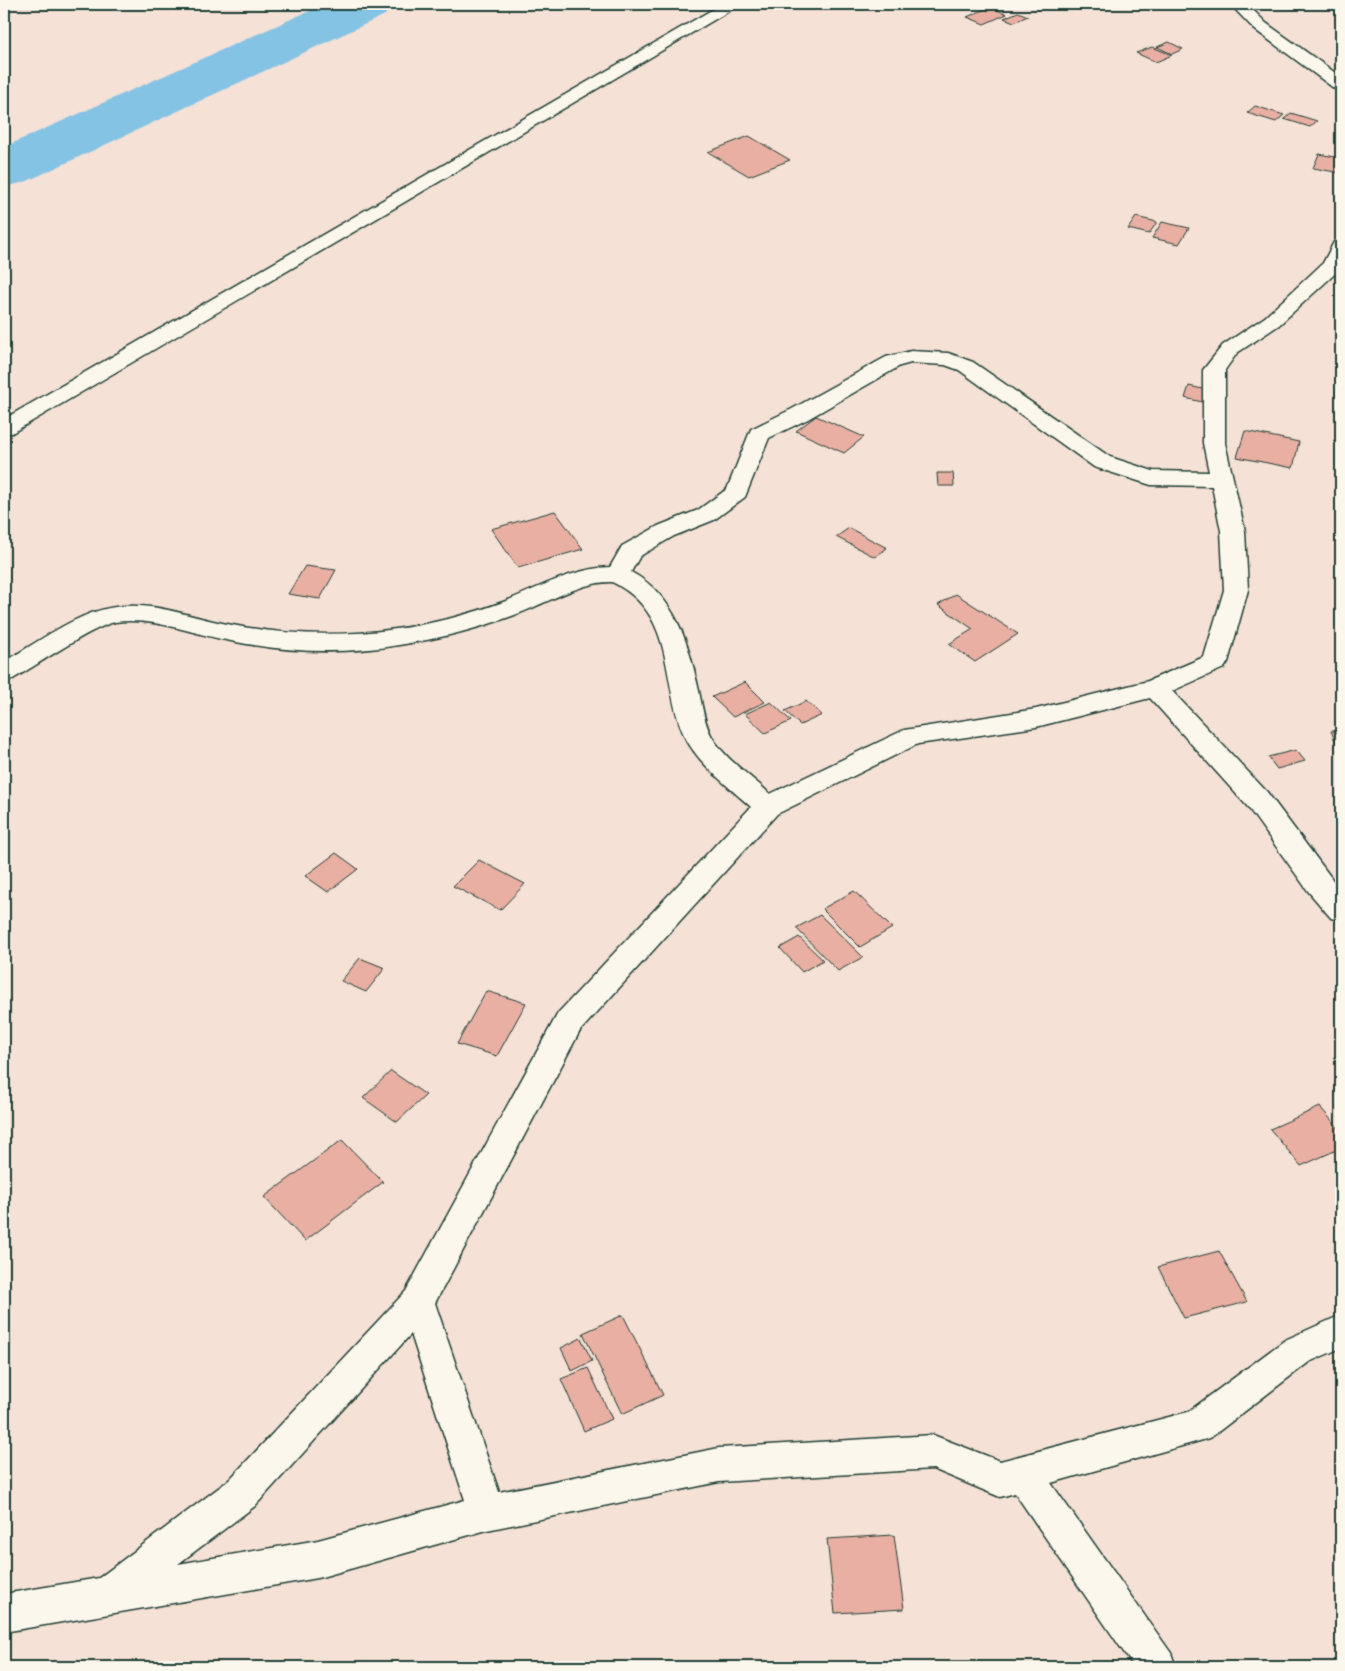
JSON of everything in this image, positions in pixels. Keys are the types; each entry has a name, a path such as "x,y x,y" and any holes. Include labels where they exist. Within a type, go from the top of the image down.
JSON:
{"street":[{"path":"4,428 733,4"},
{"path":"1238,4 1260,26 1341,85"},
{"path":"107,1595 242,1494 418,1302 568,1022 767,807 913,736 1036,718 1155,688 1215,662 1236,590 1234,531 1214,443 1214,370 1230,349 1272,321 1332,266 1341,246"},
{"path":"618,575 630,551 666,531 706,515 737,492 759,434 800,414 892,360 911,357 948,360 966,366 1102,462 1151,478 1222,479"},
{"path":"4,673 97,619 110,615 146,614 241,635 301,642 396,637 458,624 512,608 583,580 604,575 618,575 632,583 655,605 670,626 698,735 709,752 767,807"},
{"path":"1155,688 1257,799 1318,884 1341,910"},
{"path":"418,1302 487,1512"},
{"path":"4,1613 318,1560 487,1512 719,1465 933,1452 1000,1479 1197,1426 1296,1351 1341,1331"},
{"path":"1023,1472 1157,1667"}],"building":[{"path":"1277,4 1296,4 1298,8 1280,8"},
{"path":"990,7 1007,14 984,24 967,17"},
{"path":"1018,12 1028,16 1014,22 1004,18"},
{"path":"1169,42 1183,49 1172,54 1157,47"},
{"path":"1152,47 1172,55 1156,62 1136,53"},
{"path":"1255,106 1284,115 1276,122 1247,113"},
{"path":"1291,113 1317,121 1310,127 1284,119"},
{"path":"749,136 790,160 749,176 708,152"},
{"path":"1319,154 1341,158 1341,173 1313,168"},
{"path":"1136,217 1157,222 1149,234 1128,229"},
{"path":"1162,222 1189,228 1179,244 1152,238"},
{"path":"1189,386 1207,390 1202,402 1185,398"},
{"path":"816,416 864,437 844,453 796,431"},
{"path":"1245,431 1299,442 1293,468 1237,457"},
{"path":"937,473 953,473 954,486 938,486"},
{"path":"555,511 583,549 518,568 491,529"},
{"path":"849,528 887,548 875,557 836,537"},
{"path":"305,566 336,570 320,599 288,594"},
{"path":"956,594 1018,634 975,662 949,644 973,629 938,605"},
{"path":"745,682 765,702 733,717 712,697"},
{"path":"806,701 822,715 800,725 785,711"},
{"path":"771,702 791,721 765,733 745,714"},
{"path":"1331,731 1341,731 1341,743 1336,743"},
{"path":"1296,750 1305,761 1277,769 1268,757"},
{"path":"336,853 358,869 328,892 305,876"},
{"path":"479,860 525,884 500,910 453,886"},
{"path":"854,891 892,928 860,947 822,909"},
{"path":"820,915 863,957 838,971 796,928"},
{"path":"799,937 823,960 802,972 780,948"},
{"path":"360,958 385,968 366,992 341,981"},
{"path":"486,991 526,1003 497,1056 457,1044"},
{"path":"391,1071 426,1095 397,1122 363,1098"},
{"path":"1320,1107 1341,1131 1341,1148 1301,1166 1270,1129"},
{"path":"342,1140 383,1182 305,1241 264,1197"},
{"path":"1219,1251 1247,1302 1184,1318 1158,1267"},
{"path":"623,1315 663,1395 622,1414 583,1333"},
{"path":"581,1338 592,1361 572,1371 561,1348"},
{"path":"588,1368 612,1419 584,1431 561,1379"},
{"path":"894,1535 904,1609 835,1613 827,1539"}],"waterway":[{"path":"4,169 367,4"}]}
